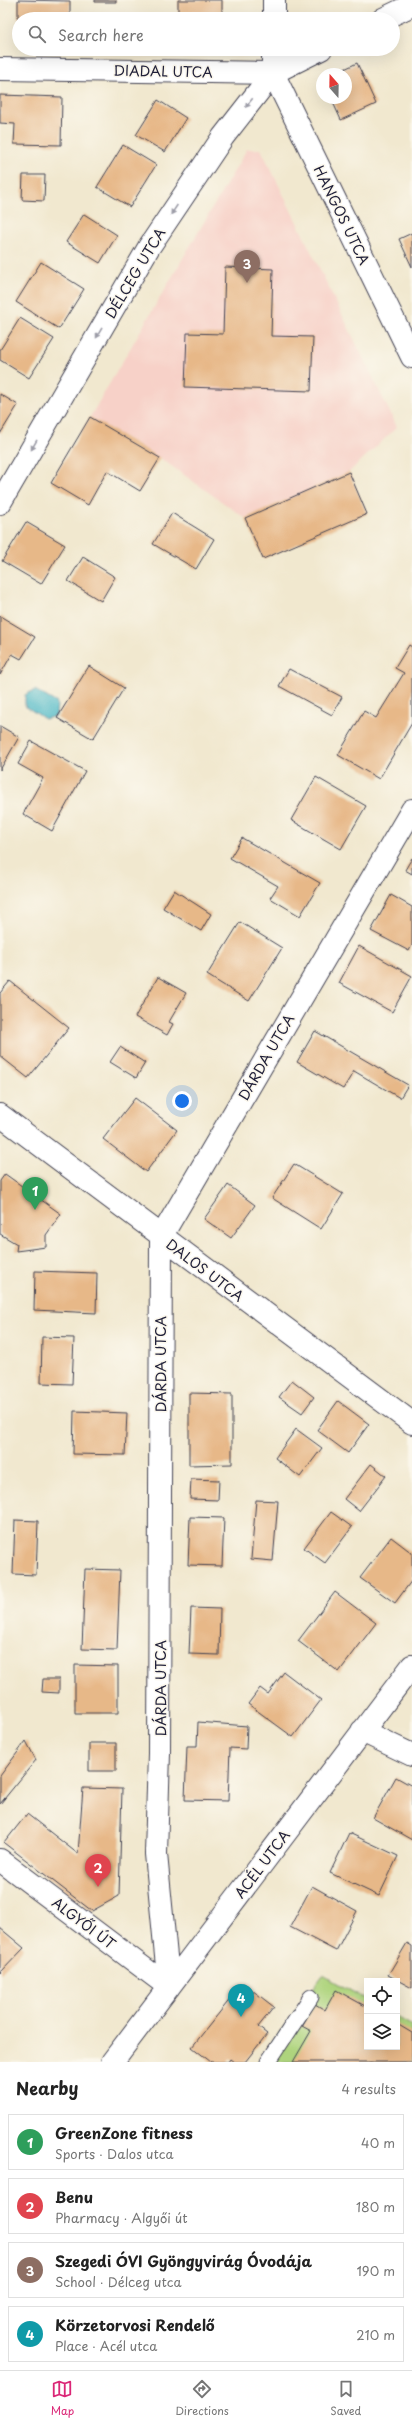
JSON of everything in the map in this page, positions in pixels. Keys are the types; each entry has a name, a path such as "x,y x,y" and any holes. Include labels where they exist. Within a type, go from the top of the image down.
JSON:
{"street":[{"path":"274,0 274,12"},
{"path":"398,12 412,5"},
{"path":"273,56 273,73"},
{"name":"DIADAL UTCA","path":"0,69 273,73 307,56"},
{"name":"HANGOS UTCA","path":"273,73 412,357"},
{"name":"DÉLCEG UTCA","path":"0,503 149,247 224,137 273,73"},
{"name":"DÁRDA UTCA","path":"169,1987 156,1854 160,1753 161,1237 412,810"},
{"name":"DALOS UTCA","path":"0,1114 161,1237 412,1423"},
{"name":"ACÉL UTCA","path":"112,2062 412,1666"},
{"path":"362,1731 412,1754"},
{"name":"ALGYŐI ÚT","path":"0,1860 169,1987"}],"lane":[{"path":"268,2062 311,1997"}],"shaded area":[{"path":"247,149 261,149 397,427 349,472 245,518 160,458 90,417"}],"green space":[{"path":"323,1975 364,1998 364,2050 400,2050 400,2019 412,2026 412,2062 258,2062"}],"water":[{"path":"35,690 57,703 56,716 45,719 25,706 25,695"}],"building":[{"path":"18,0 70,1 70,12 18,12"},
{"path":"95,0 116,0 116,2 95,2"},
{"path":"178,0 222,0 222,12 178,12"},
{"path":"357,63 376,104 341,120 334,104 352,104 352,68 347,68"},
{"path":"0,95 62,97 61,145 14,144 15,124 0,123"},
{"path":"158,100 186,118 165,152 136,135"},
{"path":"123,145 156,165 130,207 97,187"},
{"path":"23,175 45,175 44,201 22,200"},
{"path":"84,214 117,235 100,263 66,242"},
{"path":"412,233 412,267 399,239"},
{"path":"41,262 84,289 59,329 16,302"},
{"path":"225,267 273,269 271,336 313,337 311,391 185,387 187,333 223,334"},
{"path":"20,318 54,339 29,378 0,360 0,350"},
{"path":"0,394 18,405 0,434"},
{"path":"90,417 160,458 140,491 107,471 88,505 51,483"},
{"path":"349,472 367,514 263,559 245,518"},
{"path":"172,513 214,539 196,569 153,544"},
{"path":"26,522 65,545 41,584 2,561"},
{"path":"83,557 115,577 101,601 68,581"},
{"path":"0,616 35,637 21,659 12,654 0,675"},
{"path":"409,645 412,647 412,723 379,779 338,755 364,711 376,718 404,673 395,668"},
{"path":"89,666 124,688 93,739 57,718"},
{"path":"289,669 342,697 332,715 279,686"},
{"path":"0,726 19,737 0,770"},
{"path":"31,741 85,771 52,831 23,814 43,778 18,764"},
{"path":"316,777 366,806 341,849 291,820"},
{"path":"242,838 320,883 300,916 270,898 278,886 230,858"},
{"path":"412,858 412,874 405,870"},
{"path":"174,890 211,914 201,931 163,908"},
{"path":"391,895 412,907 412,945 409,951 371,931"},
{"path":"240,922 282,948 249,1001 207,975"},
{"path":"359,946 412,976 392,1012 339,983"},
{"path":"158,977 186,993 169,1022 173,1024 167,1035 135,1017"},
{"path":"10,981 69,1028 28,1078 0,1056 0,993"},
{"path":"315,1031 408,1085 400,1098 354,1071 343,1089 297,1062"},
{"path":"120,1047 145,1063 136,1078 110,1062"},
{"path":"135,1098 177,1130 146,1172 103,1139"},
{"path":"294,1164 343,1194 321,1229 272,1198"},
{"path":"5,1174 61,1214 46,1235 46,1247 16,1251 17,1244 0,1234 0,1181"},
{"path":"228,1185 255,1205 231,1238 204,1219"},
{"path":"35,1271 97,1273 96,1313 34,1310"},
{"path":"42,1337 74,1338 72,1384 41,1383"},
{"path":"292,1380 314,1397 302,1413 279,1397"},
{"path":"189,1393 232,1394 232,1464 189,1465"},
{"path":"338,1401 369,1424 348,1453 317,1430"},
{"path":"74,1411 127,1413 125,1455 73,1454"},
{"path":"296,1429 322,1448 300,1477 275,1458"},
{"path":"371,1464 386,1476 359,1511 344,1499"},
{"path":"191,1479 219,1480 218,1500 190,1499"},
{"path":"256,1500 278,1501 273,1561 251,1559"},
{"path":"331,1512 352,1527 325,1563 304,1548"},
{"path":"190,1517 224,1518 222,1566 188,1565"},
{"path":"15,1520 38,1521 36,1575 13,1574"},
{"path":"391,1537 412,1553 412,1580 395,1603 360,1578"},
{"path":"85,1569 120,1570 117,1650 82,1649"},
{"path":"335,1592 376,1623 339,1672 298,1641"},
{"path":"191,1608 220,1609 219,1655 189,1654"},
{"path":"75,1665 118,1666 118,1713 75,1713"},
{"path":"284,1672 321,1700 293,1737 248,1704 260,1688 268,1694"},
{"path":"43,1679 59,1679 59,1693 42,1692"},
{"path":"198,1722 247,1726 246,1749 230,1748 228,1801 185,1800 187,1746 197,1746"},
{"path":"26,1741 36,1760 0,1804 0,1776"},
{"path":"89,1743 116,1743 116,1771 89,1771"},
{"path":"396,1777 412,1786 412,1840 373,1818"},
{"path":"83,1788 122,1789 119,1896 92,1911 4,1843 27,1814 78,1854"},
{"path":"349,1833 398,1856 379,1896 330,1873"},
{"path":"312,1886 357,1911 336,1951 290,1927"},
{"path":"0,1928 24,1948 0,1973"},
{"path":"407,1943 412,1946 412,1988 400,1982 400,1978 394,1978 388,1975"},
{"path":"243,1983 274,2007 258,2027 267,2034 245,2062 234,2062 230,2059 228,2062 211,2062 192,2047"},
{"path":"336,1990 364,2005 364,2050 400,2050 400,2026 412,2033 412,2062 293,2062 311,2031 302,2026 315,2004 325,2010"}],"place":[{"name":"Szegedi ÓVI Gyöngyvirág Óvodája","path":"247,283"},
{"name":"GreenZone fitness","path":"35,1210"},
{"name":"Benu","path":"98,1887"},
{"name":"Körzetorvosi Rendelő","path":"241,2017"}]}
